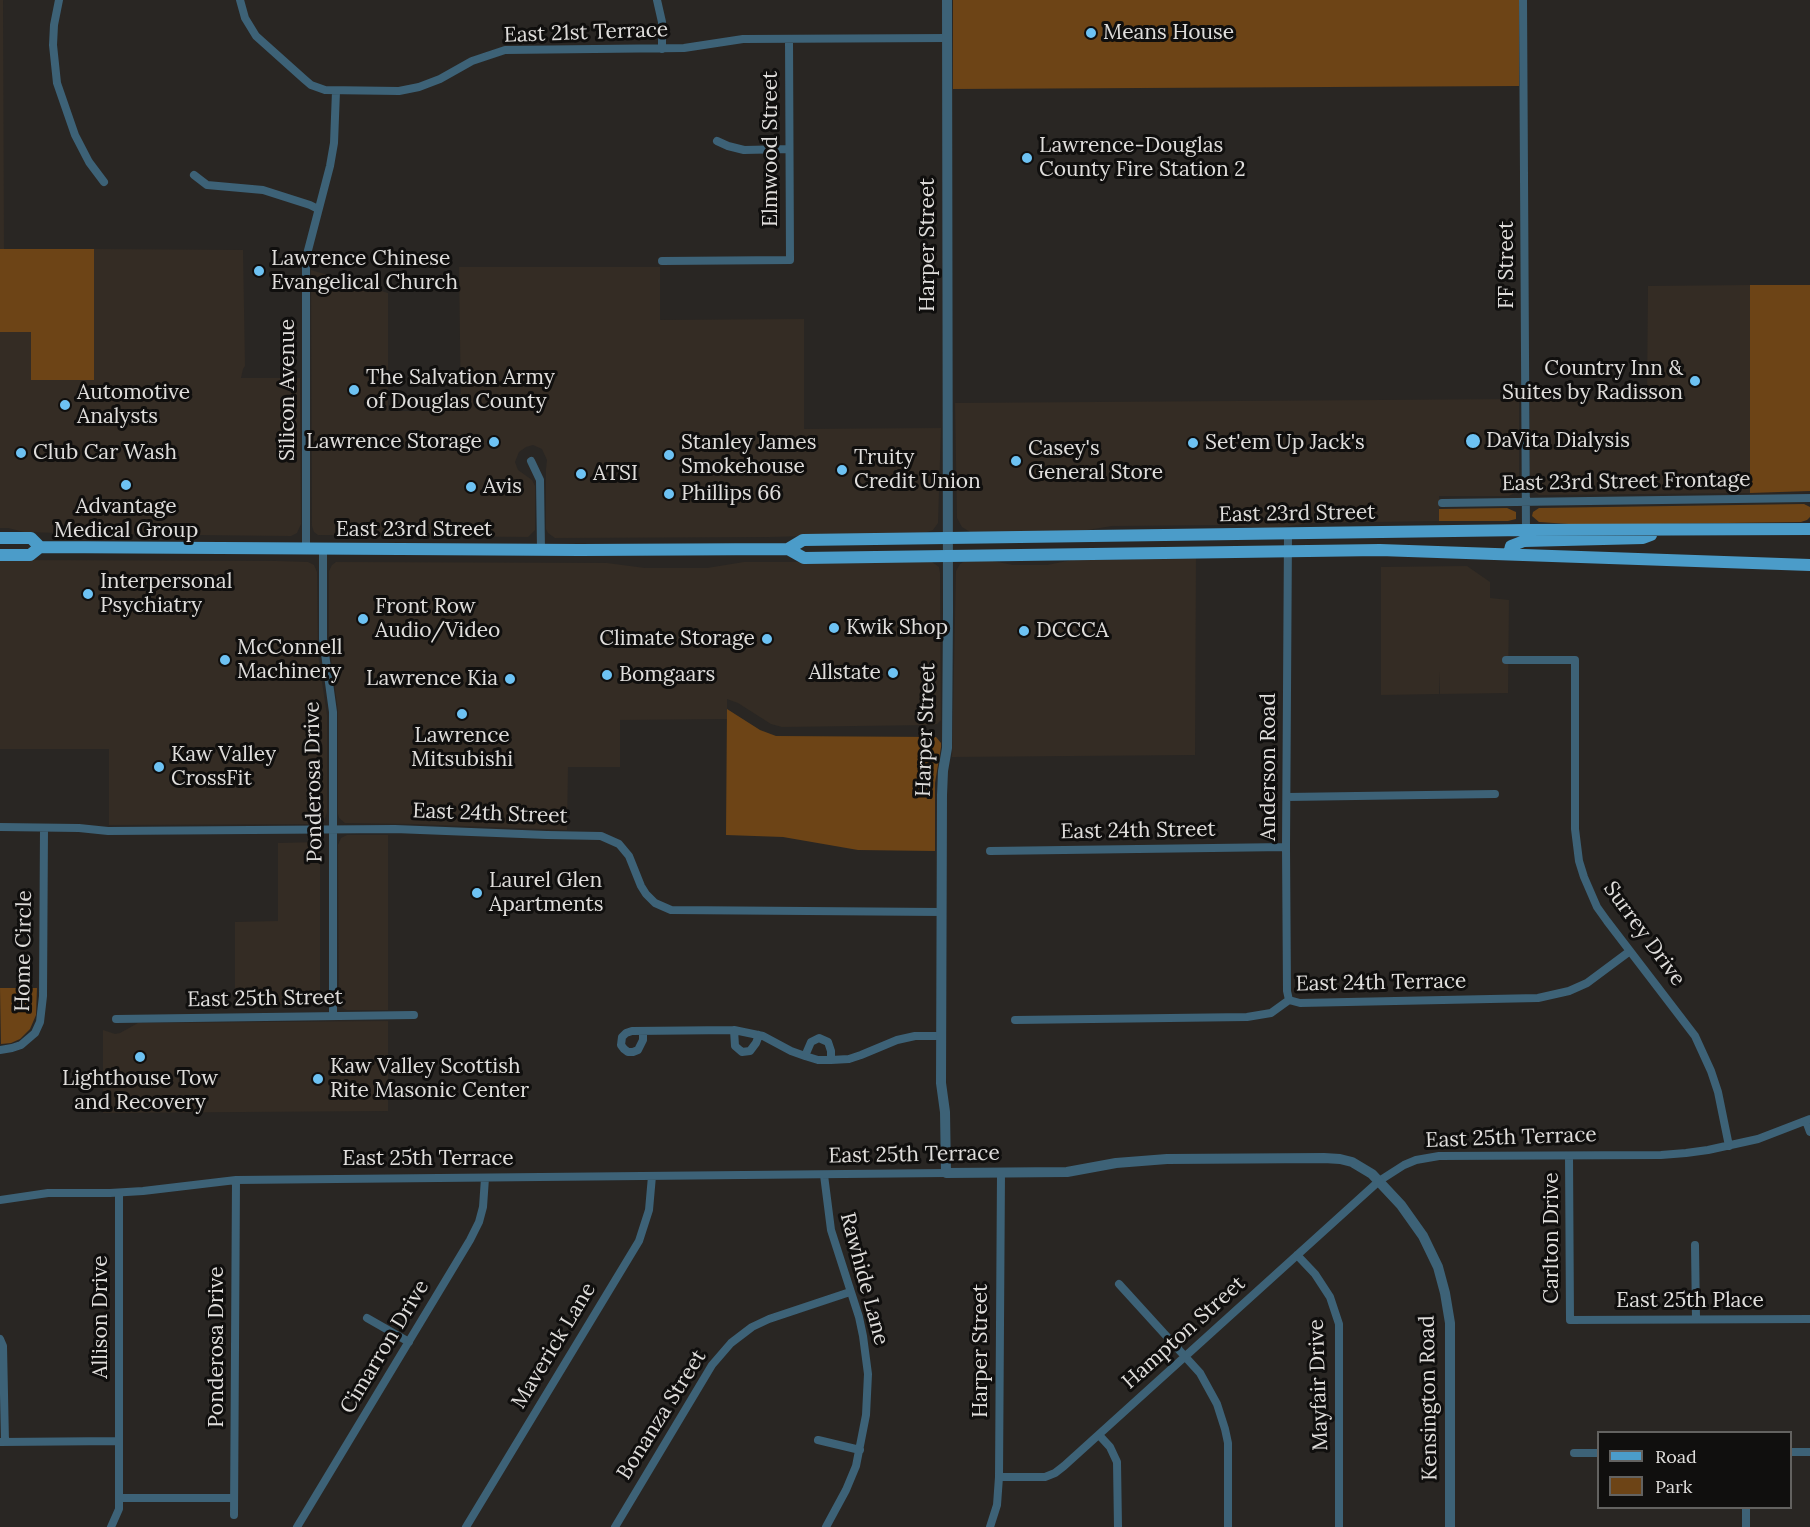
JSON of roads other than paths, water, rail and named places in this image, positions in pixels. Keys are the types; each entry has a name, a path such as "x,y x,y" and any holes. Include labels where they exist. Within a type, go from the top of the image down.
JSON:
{"main road":[{"name":"East 23rd Street","path":"788,549 803,540 1526,530 1810,529"},
{"path":"1509,554 1511,546 1518,542 1643,538 1669,530"},
{"name":"East 23rd Street","path":"3,540 31,538 40,547"},
{"name":"East 23rd Street","path":"0,555 30,555 40,547 788,549 804,558 1392,550 1810,565"}],"street":[{"path":"60,0 54,25 53,45 57,83 75,135 104,182"},
{"name":"East 21st Terrace","path":"240,0 245,18 256,36 311,85 319,89 336,91 399,91 419,87 440,79 472,61 505,50 684,48 743,39 947,38"},
{"path":"657,0 662,22 662,49"},
{"name":"Harper Street","path":"946,1173 941,1036 942,795 947,731 947,0"},
{"name":"FF Street","path":"1523,0 1526,530"},
{"name":"Elmwood Street","path":"662,261 790,260 789,39"},
{"name":"Silicon Avenue","path":"306,549 306,258 330,166 334,143 336,91"},
{"path":"717,141 744,150 789,149"},
{"path":"194,175 207,185 263,190 318,209"},
{"path":"531,461 540,480 541,550"},
{"name":"East 23rd Street Frontage","path":"1442,503 1810,498"},
{"name":"Anderson Road","path":"1288,534 1286,847 1287,991 1289,1000"},
{"name":"Ponderosa Drive","path":"323,549 323,639 333,712 333,1016"},
{"name":"Surrey Drive","path":"1506,660 1575,660 1575,829 1579,861 1597,907 1684,1019 1699,1044 1718,1092 1729,1146"},
{"path":"1287,797 1495,794"},
{"name":"East 24th Street","path":"0,827 79,828 108,831 420,829 601,836 619,844 629,856 646,894 656,903 671,910 942,912"},
{"name":"Home Circle","path":"0,1050 21,1045 35,1033 40,1022 43,996 44,828"},
{"name":"East 24th Street","path":"990,851 1286,847"},
{"name":"East 24th Terrace","path":"1015,1020 1247,1017 1271,1014 1289,1000 1300,1003 1538,998 1569,991 1587,983 1630,951"},
{"name":"East 25th Street","path":"116,1019 414,1015"},
{"path":"643,1031 734,1030 759,1035 805,1056 831,1060 849,1059 897,1040 915,1036 941,1036"},
{"path":"734,1030 735,1046 742,1052 750,1051 759,1035"},
{"path":"805,1056 811,1042 819,1038 824,1039 830,1045 831,1060"},
{"path":"1808,1120 1810,1132"},
{"name":"East 25th Terrace","path":"0,1200 48,1193 119,1193 236,1180 1067,1172 1167,1159 1324,1158 1352,1162 1379,1181 1404,1165 1428,1158 1661,1155 1729,1146 1769,1135 1808,1120"},
{"name":"Carlton Drive","path":"1569,1156 1570,1320"},
{"name":"Harper Street","path":"990,1527 997,1504 999,1478 1001,1173"},
{"name":"Rawhide Lane","path":"824,1175 831,1230 863,1336 868,1374 866,1415 856,1466 826,1527"},
{"name":"Maverick Lane","path":"466,1527 632,1253 644,1227 649,1209 652,1176"},
{"name":"Cimarron Drive","path":"297,1527 470,1240 483,1208 485,1178"},
{"name":"Ponderosa Drive","path":"234,1515 236,1180"},
{"name":"Hampton Street","path":"999,1478 1045,1477 1055,1473 1379,1181"},
{"name":"Kensington Road","path":"1379,1181 1401,1205 1423,1236 1438,1267 1445,1293 1450,1339 1450,1527"},
{"name":"Allison Drive","path":"111,1527 120,1498 119,1193"},
{"path":"1695,1245 1696,1319"},
{"name":"Mayfair Drive","path":"1297,1255 1315,1274 1330,1297 1339,1324 1339,1527"},
{"path":"1119,1284 1200,1373 1212,1394 1225,1429 1228,1457 1228,1527"},
{"name":"Bonanza Street","path":"615,1527 712,1365 731,1343 752,1327 769,1319 850,1292"},
{"path":"368,1318 409,1342"},
{"name":"East 25th Place","path":"1570,1320 1810,1319"},
{"path":"0,1339 3,1346 2,1442 119,1441"},
{"path":"1099,1434 1110,1447 1117,1462 1118,1527"},
{"path":"818,1440 860,1450"},
{"path":"1792,1452 1810,1452"},
{"path":"1574,1453 1597,1453"},
{"path":"120,1498 234,1498"},
{"path":"1746,1509 1746,1527"}],"place":[{"name":"Means House","path":"1091,33"},
{"name":"Lawrence-Douglas County Fire Station 2","path":"1027,158"},
{"name":"Lawrence Chinese Evangelical Church","path":"259,271"},
{"name":"Country Inn & Suites by Radisson","path":"1695,381"},
{"name":"The Salvation Army of Douglas County","path":"354,390"},
{"name":"Automotive Analysts","path":"65,405"},
{"name":"DaVita Dialysis","path":"1473,441"},
{"name":"Lawrence Storage","path":"494,442"},
{"name":"Set'em Up Jack's","path":"1193,443"},
{"name":"Club Car Wash","path":"21,453"},
{"name":"Stanley James Smokehouse","path":"669,455"},
{"name":"Casey's General Store","path":"1016,461"},
{"name":"Truity Credit Union","path":"842,470"},
{"name":"ATSI","path":"581,474"},
{"name":"Advantage Medical Group","path":"126,485"},
{"name":"Avis","path":"471,487"},
{"name":"Phillips 66","path":"669,494"},
{"name":"Interpersonal Psychiatry","path":"88,594"},
{"name":"Front Row Audio/Video","path":"363,619"},
{"name":"Kwik Shop","path":"834,628"},
{"name":"DCCCA","path":"1024,631"},
{"name":"Climate Storage","path":"767,639"},
{"name":"McConnell Machinery","path":"225,660"},
{"name":"Allstate","path":"893,673"},
{"name":"Bomgaars","path":"607,675"},
{"name":"Lawrence Kia","path":"510,679"},
{"name":"Lawrence Mitsubishi","path":"462,714"},
{"name":"Kaw Valley CrossFit","path":"159,767"},
{"name":"Laurel Glen Apartments","path":"477,893"},
{"name":"Lighthouse Tow and Recovery","path":"140,1057"},
{"name":"Kaw Valley Scottish Rite Masonic Center","path":"318,1079"}]}
